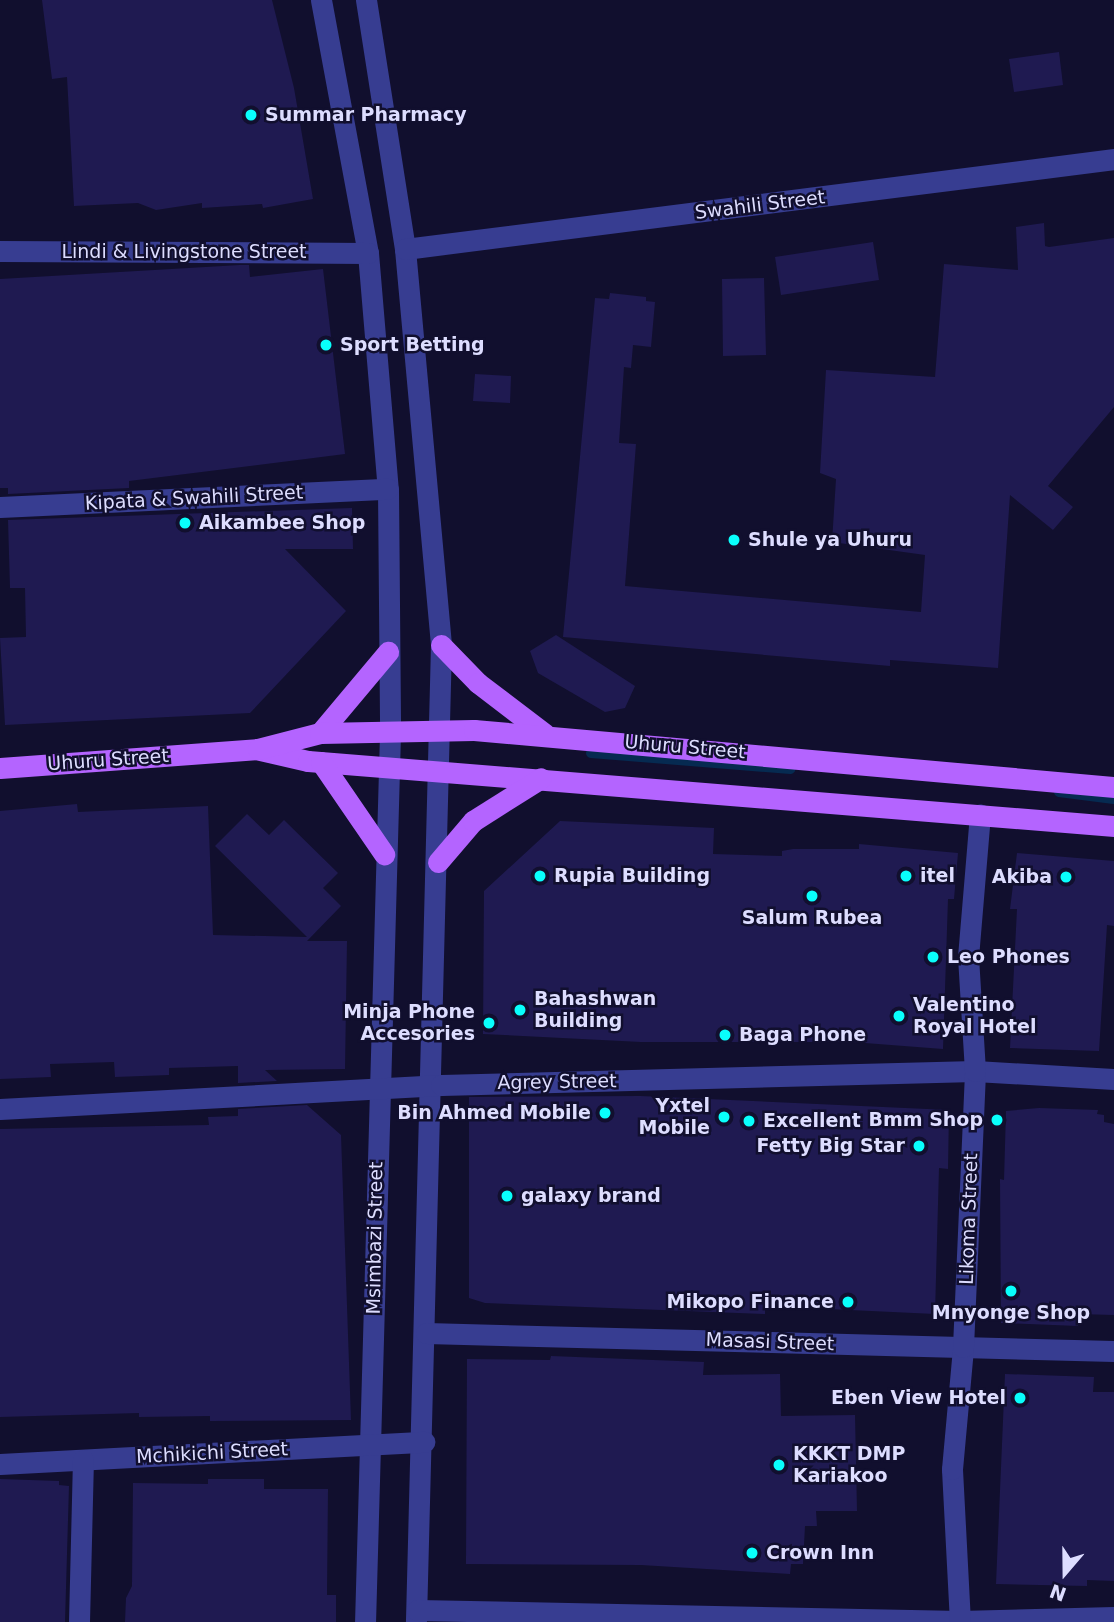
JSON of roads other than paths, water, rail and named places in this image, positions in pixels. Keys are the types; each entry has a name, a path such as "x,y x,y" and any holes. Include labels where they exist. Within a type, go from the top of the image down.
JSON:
{"main road":[{"path":"441,645 478,683 546,734"},
{"path":"320,733 388,652"},
{"name":"Uhuru Street","path":"0,768 258,749 320,733 440,732 546,734 1114,787"},
{"name":"Uhuru Street","path":"258,749 321,762 440,769 1114,826"},
{"path":"321,762 384,854"},
{"path":"438,862 472,821 541,778"}],"street":[{"name":"Msimbazi Street","path":"321,0 368,253 388,489 390,734 384,854 372,1444 365,1622"},
{"path":"366,0 405,249 441,645 438,862 427,1086 424,1442 417,1616 960,1621 1114,1617"},
{"name":"Swahili Street","path":"405,249 1114,159"},
{"name":"Lindi & Livingstone Street","path":"0,251 368,253"},
{"name":"Kipata & Swahili Street","path":"0,507 388,489"},
{"name":"Likoma Street","path":"960,1621 952,1469 963,1347 975,1072 968,957 980,815"},
{"name":"Agrey Street","path":"0,1109 427,1086 975,1072 1114,1079"},
{"name":"Masasi Street","path":"426,1333 1114,1351"},
{"name":"Mchikichi Street","path":"0,1464 424,1442"},
{"path":"79,1622 83,1460"}],"waterway":[{"path":"591,753 790,769"},
{"path":"1059,792 1114,799"}],"place":[{"name":"Summar Pharmacy","path":"251,115"},
{"name":"Sport Betting","path":"326,345"},
{"name":"Aikambee Shop","path":"185,523"},
{"name":"Shule ya Uhuru","path":"734,540"},
{"name":"Rupia Building","path":"540,876"},
{"name":"itel","path":"906,876"},
{"name":"Akiba","path":"1066,877"},
{"name":"Salum Rubea","path":"812,896"},
{"name":"Leo Phones","path":"933,957"},
{"name":"Bahashwan Building","path":"520,1010"},
{"name":"Valentino Royal Hotel","path":"899,1016"},
{"name":"Minja Phone Accesories","path":"489,1023"},
{"name":"Baga Phone","path":"725,1035"},
{"name":"Bin Ahmed Mobile","path":"605,1113"},
{"name":"Yxtel Mobile","path":"724,1117"},
{"name":"Bmm Shop","path":"997,1120"},
{"name":"Excellent","path":"749,1121"},
{"name":"Fetty Big Star","path":"919,1146"},
{"name":"galaxy brand","path":"507,1196"},
{"name":"Mnyonge Shop","path":"1011,1291"},
{"name":"Mikopo Finance","path":"848,1302"},
{"name":"Eben View Hotel","path":"1020,1398"},
{"name":"KKKT DMP Kariakoo","path":"779,1465"},
{"name":"Crown Inn","path":"752,1553"}]}
